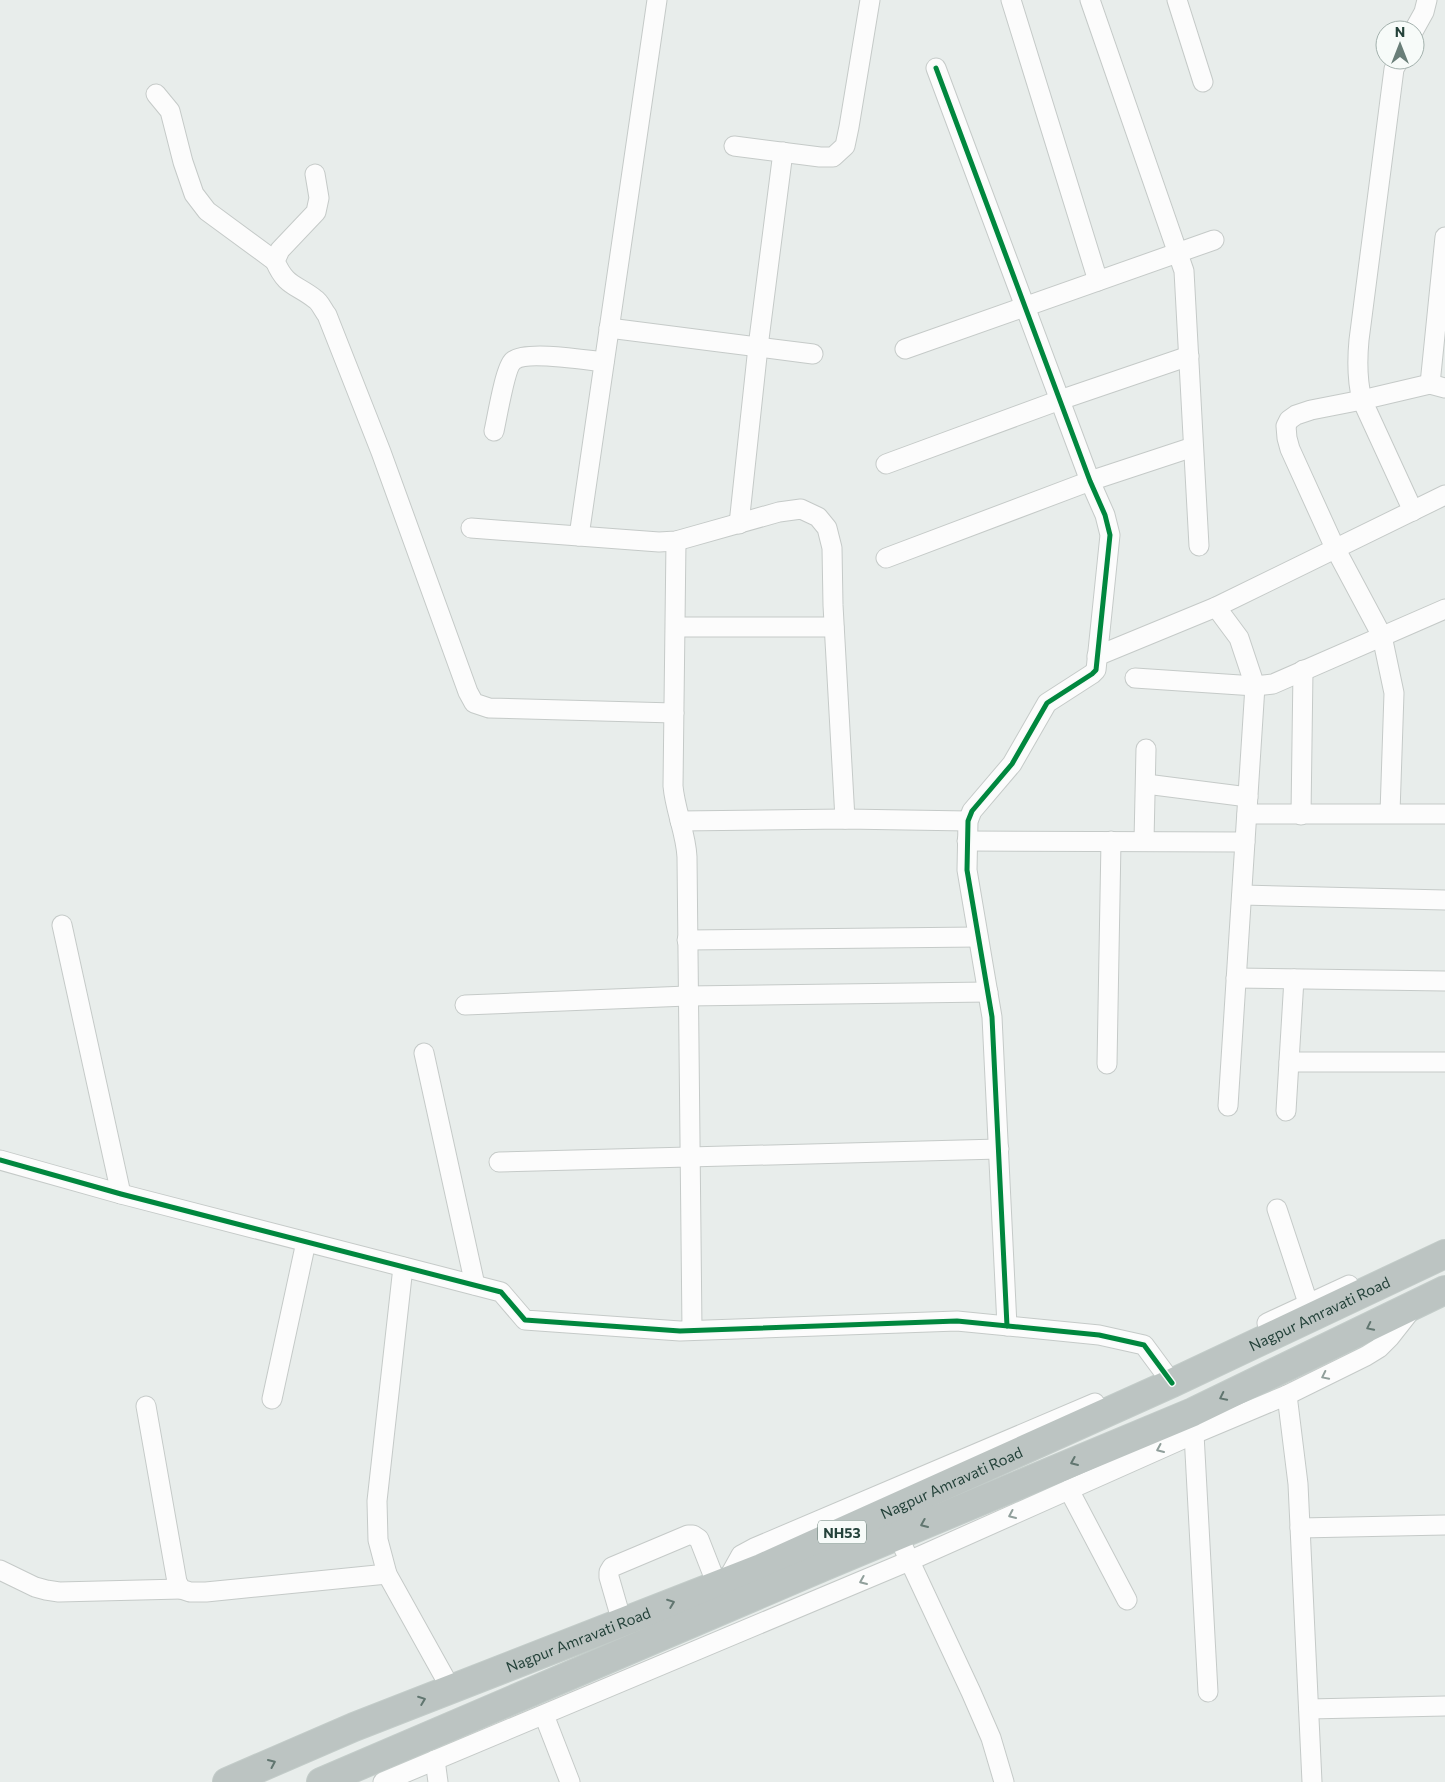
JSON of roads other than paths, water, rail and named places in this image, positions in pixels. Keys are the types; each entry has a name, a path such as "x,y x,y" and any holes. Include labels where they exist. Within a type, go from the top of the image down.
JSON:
{"highway":[{"name":"Nagpur Amravati Road","path":"227,1782 354,1727 761,1568 1168,1379 1310,1310 1445,1254"},
{"name":"Nagpur Amravati Road","path":"321,1782 1194,1412 1445,1290"}],"street":[{"path":"579,536 656,0"},
{"path":"734,146 833,157 844,146 849,127 870,0"},
{"path":"1011,0 1098,281"},
{"path":"1090,0 1184,271 1199,546"},
{"path":"1177,0 1203,82"},
{"path":"1420,20 1427,0"},
{"path":"936,68 1090,481 1105,515 1110,535 1096,670 1047,703 1012,764 972,811 968,821 967,870 992,1017 1007,1326"},
{"path":"1394,70 1357,366 1362,400 1412,511"},
{"path":"156,94 170,112 183,162 194,194 207,211 275,261 280,274 295,288 316,299 327,315 381,452 474,704 489,708 674,713"},
{"path":"739,524 758,347 783,152"},
{"path":"275,261 280,250 316,212 320,198 315,174"},
{"path":"1390,813 1394,693 1382,636 1335,548 1290,449 1286,426 1289,420 1296,415 1311,410 1438,386 1445,237"},
{"path":"905,349 1214,240"},
{"path":"609,328 813,354"},
{"path":"494,431 507,372 512,361 521,356 534,355 604,362"},
{"path":"886,464 1060,400 1189,356"},
{"path":"886,558 1090,481 1194,447"},
{"path":"1097,656 1216,606 1445,495"},
{"path":"472,528 659,542 676,541 779,512 802,509 818,517 827,528 832,548 834,627 846,819"},
{"path":"676,541 673,786 674,800 686,844 687,857 692,1330"},
{"path":"1216,606 1239,638 1255,686 1228,1106"},
{"path":"1135,678 1255,686 1273,684 1445,609"},
{"path":"676,627 834,627"},
{"path":"1301,815 1303,670"},
{"path":"1144,841 1146,749"},
{"path":"1146,784 1301,815 1445,814"},
{"path":"680,821 846,819 968,821"},
{"path":"967,841 1245,842"},
{"path":"1107,1064 1110,841"},
{"path":"1242,895 1445,900"},
{"path":"62,925 121,1194"},
{"path":"687,940 978,937"},
{"path":"1236,978 1445,981"},
{"path":"1286,1111 1294,979"},
{"path":"465,1005 687,996 988,992"},
{"path":"424,1053 475,1285"},
{"path":"1289,1062 1445,1062"},
{"path":"500,1162 999,1149"},
{"path":"0,1160 121,1194 501,1292 525,1320 692,1330 957,1321 1099,1335 1144,1345 1168,1379"},
{"path":"1277,1209 1310,1310 1445,1243"},
{"path":"272,1399 306,1242"},
{"path":"403,1267 377,1500 378,1540 387,1574 451,1689"},
{"path":"383,1782 909,1561 1194,1434 1287,1395 1379,1348 1416,1304"},
{"path":"1287,1395 1298,1484 1312,1782"},
{"path":"146,1406 177,1582 181,1589"},
{"path":"1194,1434 1208,1692"},
{"path":"1069,1490 1127,1600"},
{"path":"1300,1528 1445,1525"},
{"path":"622,1622 609,1578 609,1572 612,1567 688,1535 693,1535 699,1539 721,1584"},
{"path":"898,1536 991,1738 1004,1782"},
{"path":"0,1570 46,1590 59,1592 181,1589 190,1592 206,1592 387,1574"},
{"path":"1309,1709 1445,1706"},
{"path":"544,1715 570,1782"},
{"path":"435,1760 438,1782"}]}
